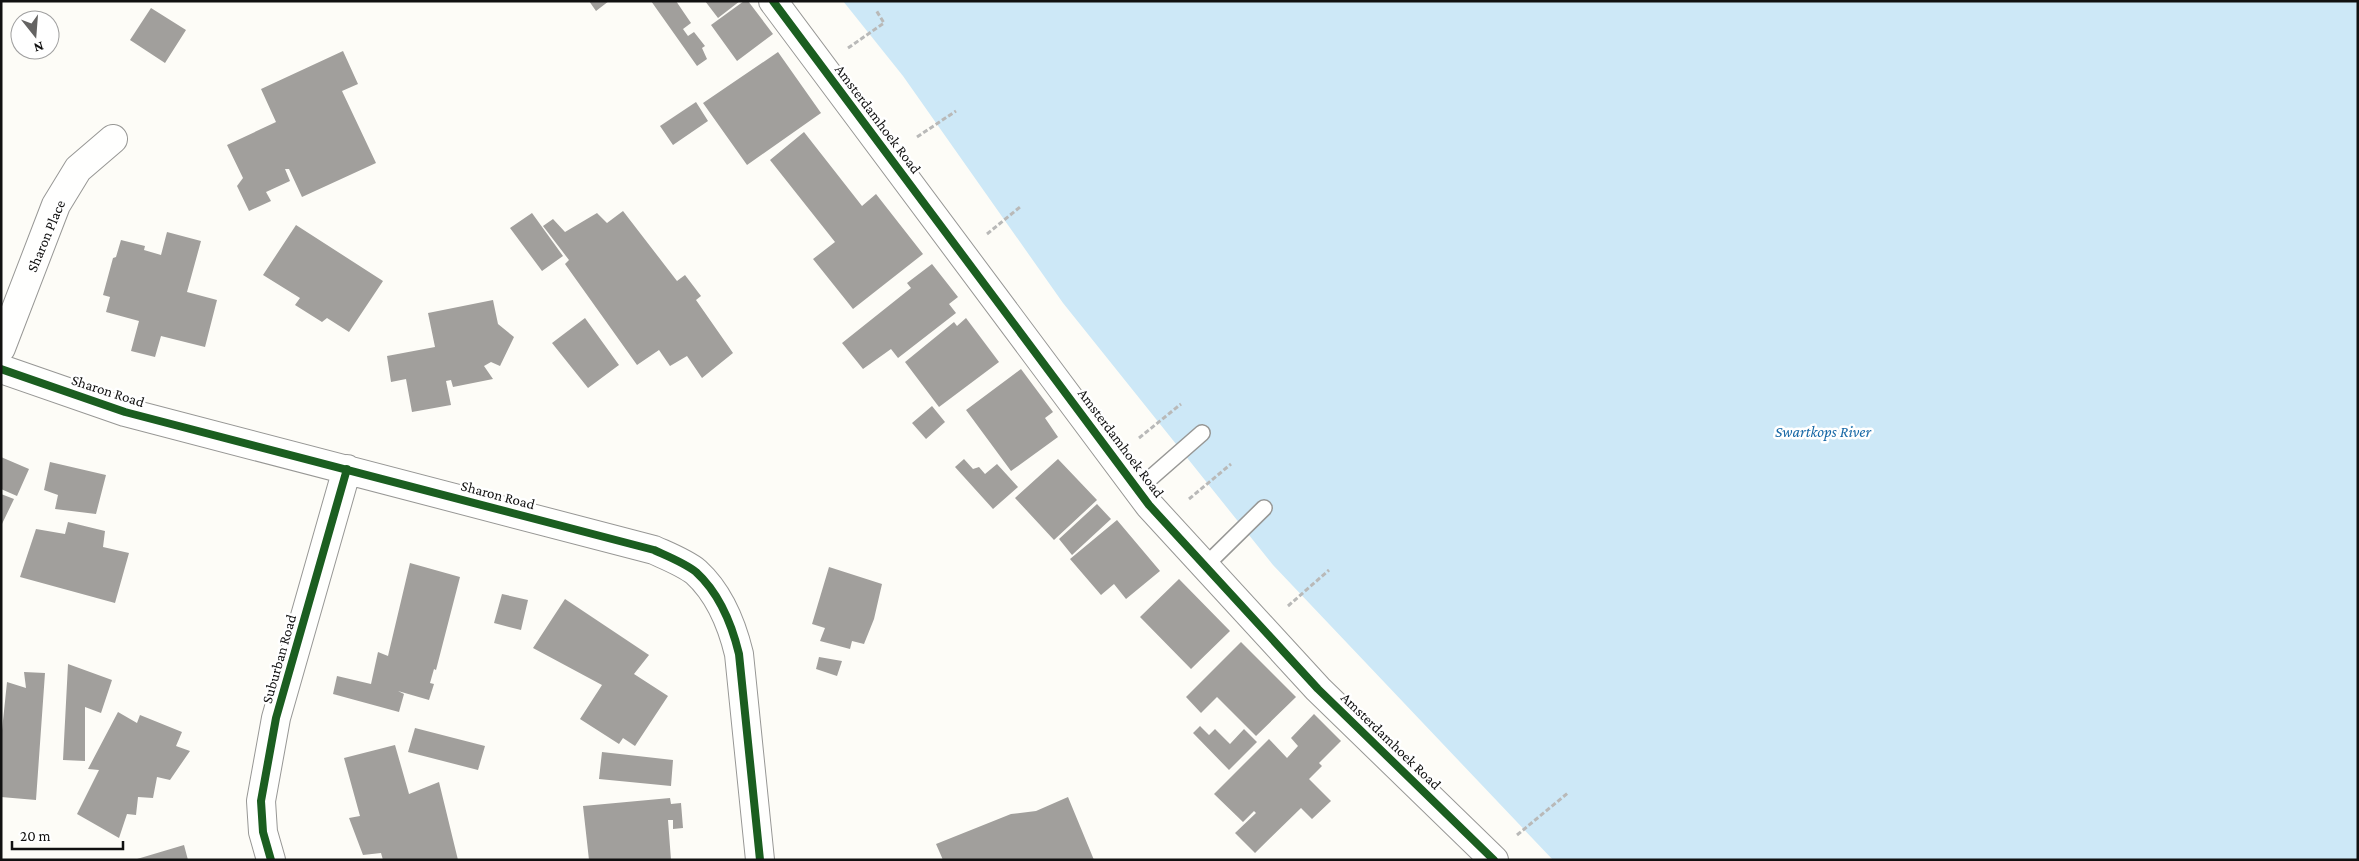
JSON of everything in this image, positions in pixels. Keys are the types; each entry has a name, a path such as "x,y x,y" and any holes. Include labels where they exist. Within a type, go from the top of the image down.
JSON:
{"street":[{"name":"Amsterdamhoek Road","path":"773,1 1114,458 1164,520 1318,689 1493,858"},
{"name":"Sharon Place","path":"1,348 56,205 78,169 114,139"},
{"name":"Sharon Road","path":"1,369 125,412 654,550 695,572 716,596 732,629 739,654 760,860"},
{"name":"Suburban Road","path":"271,860 263,832 261,801 276,718 347,470"}],"lane":[{"path":"1138,489 1202,433"},
{"path":"1205,566 1264,508"}],"path":[{"path":"822,66 884,24 876,10"},
{"path":"889,156 956,112"},
{"path":"962,254 1020,207"},
{"path":"1114,458 1181,404"},
{"path":"1164,520 1231,464"},
{"path":"1263,629 1329,570"},
{"path":"1493,858 1568,792"}],"water":[{"name":"Swartkops River","path":"843,1 2358,1 2358,860 1553,860 1273,565 1063,303 903,76"}],"building":[{"path":"589,1 609,1 596,11"},
{"path":"651,1 676,1 691,23 683,29 688,36 694,32 705,46 702,48 707,59 697,66"},
{"path":"705,1 740,1 718,18"},
{"path":"744,1 748,1 773,34 737,61 711,25"},
{"path":"151,8 186,30 165,63 130,40"},
{"path":"343,51 358,84 342,91 376,163 302,197 289,169 285,169 290,181 266,192 271,201 249,211 237,186 243,178 227,145 276,122 261,89"},
{"path":"778,52 821,113 747,165 703,103"},
{"path":"696,102 708,121 673,145 660,126"},
{"path":"804,132 862,206 876,194 923,254 853,309 813,259 835,242 770,160"},
{"path":"623,211 677,281 685,275 701,296 696,300 733,353 702,378 687,356 670,366 659,350 637,365 565,264 569,260 543,226 553,219 565,232 597,213 607,223"},
{"path":"532,213 563,256 542,271 510,228"},
{"path":"296,225 383,281 349,332 327,318 322,322 295,305 300,298 263,275"},
{"path":"167,232 201,241 187,292 217,300 205,347 161,336 155,357 131,351 139,321 106,312 110,297 103,295 113,258 116,257 121,240 145,246 144,250 161,255"},
{"path":"932,264 958,297 949,304 956,313 898,358 891,349 863,369 842,343 911,288 907,283"},
{"path":"493,300 498,324 514,337 500,366 491,362 484,366 493,379 453,387 451,380 446,381 451,405 412,412 406,379 391,382 387,356 435,347 428,313"},
{"path":"585,318 619,365 588,388 552,343"},
{"path":"966,318 999,362 939,407 905,362 954,322 957,326"},
{"path":"1021,369 1053,412 1045,418 1058,437 1011,471 966,410"},
{"path":"932,406 945,422 926,439 912,423"},
{"path":"1,457 29,469 17,496 1,489"},
{"path":"964,459 973,469 979,467 985,474 997,464 1018,487 993,509 955,467"},
{"path":"1058,459 1097,500 1054,540 1015,498"},
{"path":"50,462 106,475 96,514 55,509 58,495 44,490"},
{"path":"1,494 14,499 1,526"},
{"path":"1097,504 1111,519 1072,555 1059,539"},
{"path":"1117,520 1160,571 1126,599 1114,584 1101,595 1070,559"},
{"path":"68,522 105,531 103,547 129,553 115,603 20,577 36,529 65,534"},
{"path":"410,563 460,577 436,670 434,669 430,683 434,684 429,700 398,691 404,694 399,712 333,694 337,676 371,684 378,652 388,656"},
{"path":"829,567 882,584 874,619 864,644 852,641 850,649 820,641 825,628 812,624"},
{"path":"1179,579 1230,631 1191,669 1140,617"},
{"path":"502,594 528,600 521,630 494,623"},
{"path":"565,599 649,655 634,674 668,696 635,746 623,738 619,744 580,719 602,685 533,648"},
{"path":"1241,642 1296,697 1256,736 1217,697 1201,713 1186,697"},
{"path":"819,657 842,661 837,676 816,669"},
{"path":"68,664 112,680 101,713 85,707 85,761 63,760"},
{"path":"24,672 45,673 36,800 1,797 1,740 7,682 26,688"},
{"path":"118,712 137,723 140,715 182,732 176,746 190,751 170,780 157,777 153,798 138,797 136,815 127,814 119,838 77,814 99,770 88,769"},
{"path":"1314,714 1341,741 1319,763 1322,766 1309,779 1331,801 1312,819 1301,808 1255,853 1235,833 1256,813 1254,811 1243,822 1214,794 1269,739 1287,758 1298,746 1291,738"},
{"path":"1200,726 1209,735 1215,729 1230,744 1244,729 1257,742 1229,770 1193,733"},
{"path":"415,728 485,746 478,770 408,752"},
{"path":"395,745 409,794 439,782 458,860 383,860 381,853 363,855 349,818 360,816 344,758"},
{"path":"602,752 673,760 671,786 599,779"},
{"path":"1068,797 1094,860 943,860 936,844 1011,814 1036,811"},
{"path":"670,798 671,804 681,803 683,828 673,829 673,820 668,820 671,860 589,860 583,806"},
{"path":"184,845 188,860 137,860 137,859"}],"cycle path":[{"path":"773,1 1149,505 1318,689 1494,860"},
{"path":"1,369 125,412 654,550 692,569 704,580 724,610 739,654 760,860"},
{"path":"271,860 263,832 261,801 276,718 347,469"}]}
